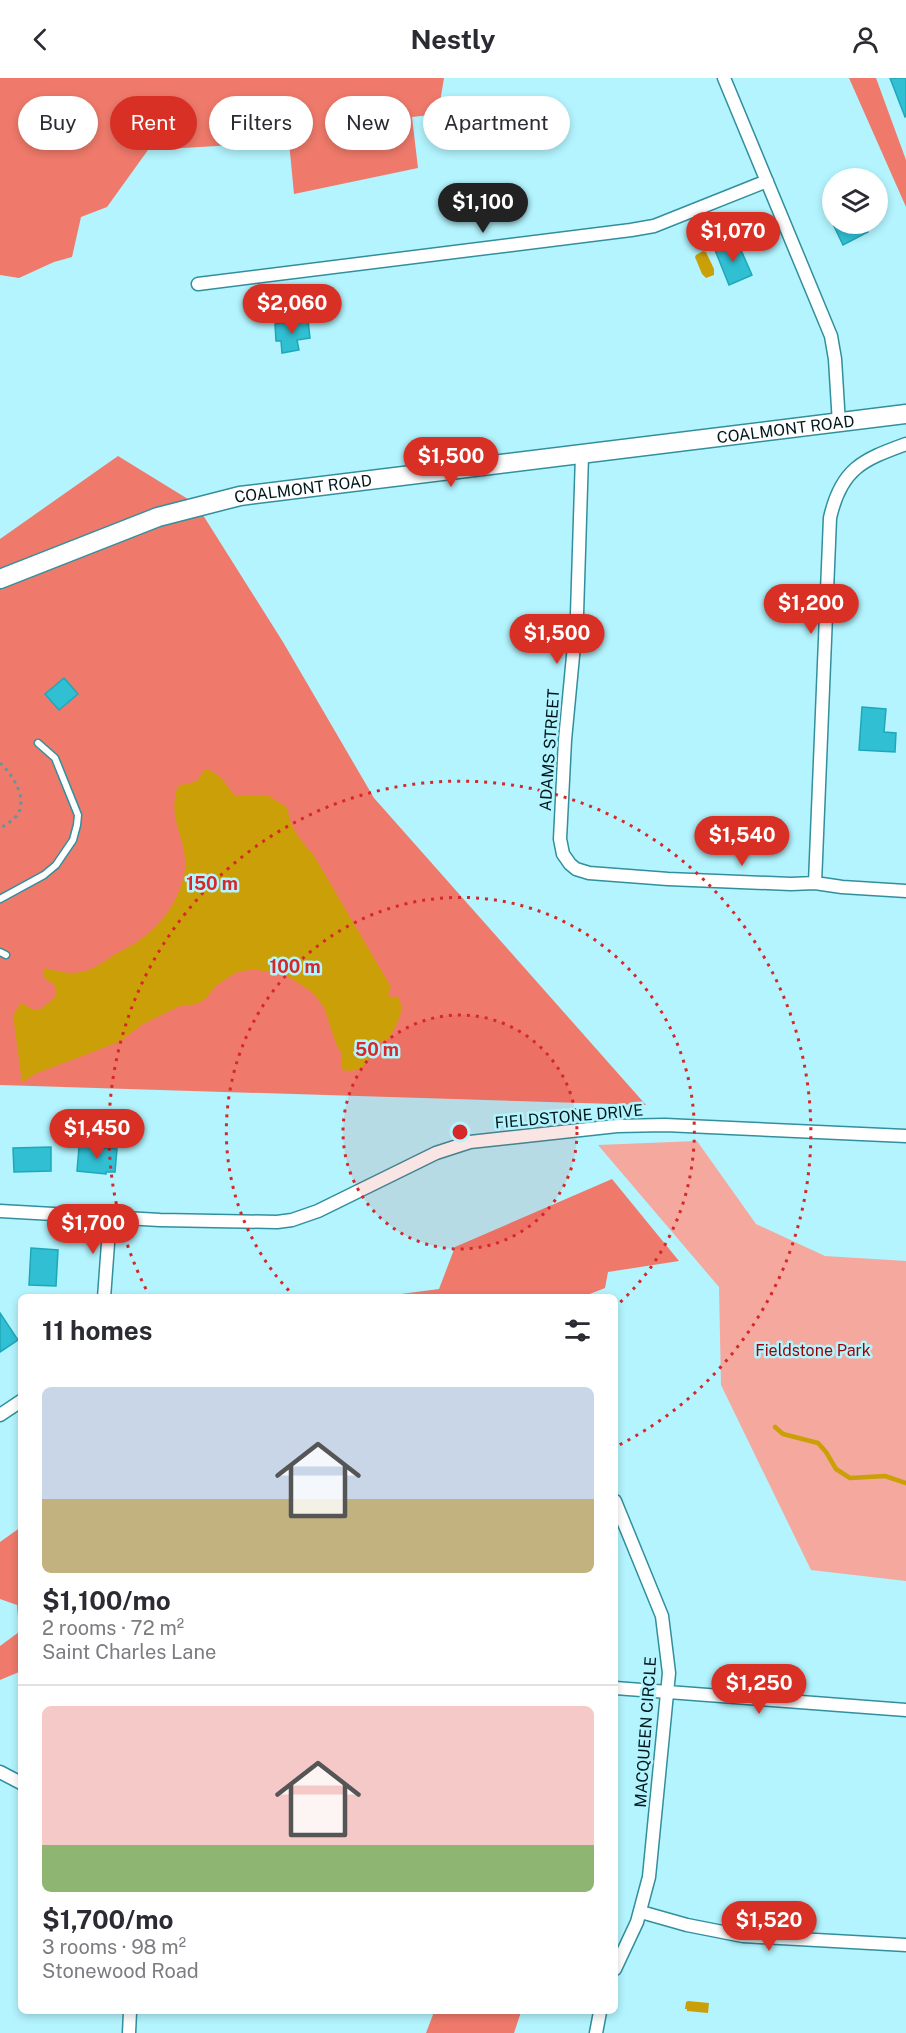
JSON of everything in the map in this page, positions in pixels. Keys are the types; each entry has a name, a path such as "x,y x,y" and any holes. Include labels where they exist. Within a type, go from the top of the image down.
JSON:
{"street":[{"path":"724,78 831,336 835,359 839,424"},
{"path":"198,284 654,226 767,181"},
{"name":"COALMONT ROAD","path":"0,579 158,517 217,501 272,491 839,424 906,414"},
{"path":"906,444 874,455 853,470 838,492 830,518 815,883 906,891"},
{"name":"ADAMS STREET","path":"582,455 577,614 565,740 560,839 563,854 576,869 589,873 668,879 815,883"},
{"name":"FIELDSTONE DRIVE","path":"0,1211 254,1223 292,1220 318,1211 444,1150 470,1142 617,1126 664,1125 906,1136"},
{"path":"104,1294 110,1216"},
{"path":"0,1415 18,1403"},
{"name":"MACQUEEN CIRCLE","path":"618,1509 662,1616 668,1657 668,1693 652,1859 640,1912 618,1962"},
{"path":"618,1688 906,1710"},
{"path":"0,1772 18,1781"},
{"path":"640,1912 687,1925 743,1936 906,1945"},
{"path":"129,2033 130,2014"},
{"path":"596,2033 600,2014"}],"lane":[{"path":"0,899 44,875 56,865 73,840 77,825 78,815 55,758 38,743"}],"path":[{"path":"0,763 8,769 16,783 20,803 18,813 0,828"}],"green space":[{"name":"Fieldstone Park","path":"697,1141 756,1224 825,1256 906,1261 906,1581 811,1570 721,1385 719,1287 598,1145"}],"shaded area":[{"path":"0,78 444,78 441,96 423,96 423,116 412,117 418,168 294,194 290,150 313,150 313,96 209,96 209,147 197,147 197,96 110,96 110,150 148,150 107,207 81,217 72,257 54,262 19,278 0,275"},
{"path":"849,78 876,78 906,160 906,207"},
{"path":"703,251 706,252 714,269 714,275 706,278 695,257"},
{"path":"118,456 196,504 283,642 374,798 646,1105 0,1085 0,539"},
{"path":"205,769 218,776 234,795 267,795 288,808 290,821 296,833 313,854 391,987 388,995 393,998 397,996 400,1001 401,1012 388,1040 377,1042 361,1068 350,1071 342,1070 342,1054 336,1044 324,1007 312,992 287,976 253,969 235,973 217,985 204,1000 197,1004 180,1006 143,1024 119,1042 37,1073 22,1082 13,1015 21,1003 34,1010 40,1010 55,997 55,986 44,977 45,968 72,973 89,970 138,942 164,916 178,893 184,875 184,852 174,810 178,786 197,781"},
{"path":"612,1179 679,1261 608,1272 605,1288 590,1294 401,1294 439,1289 455,1247"},
{"path":"18,1529 18,1618 17,1605 0,1599 0,1542"},
{"path":"18,1633 18,1672 0,1680 0,1646"},
{"path":"688,2001 709,2003 708,2013 687,2011 685,2009"},
{"path":"433,2014 520,2014 514,2033 426,2033"}],"building":[{"path":"890,78 906,78 905,117"},
{"path":"838,234 864,234 843,245"},
{"path":"737,241 752,275 729,285 715,250"},
{"path":"308,320 310,338 297,340 299,350 282,353 281,341 276,341 275,324"},
{"path":"64,678 78,694 59,710 45,694"},
{"path":"862,707 886,709 884,732 896,733 895,752 859,750"},
{"path":"51,1147 51,1171 14,1172 13,1148"},
{"path":"79,1147 117,1149 115,1172 106,1172 106,1174 77,1171"},
{"path":"31,1248 58,1250 56,1286 29,1285"},
{"path":"0,1313 18,1340 0,1352"}],"waterway":[{"path":"775,1427 783,1434 818,1443 836,1469 850,1478 885,1476 906,1483"}]}
